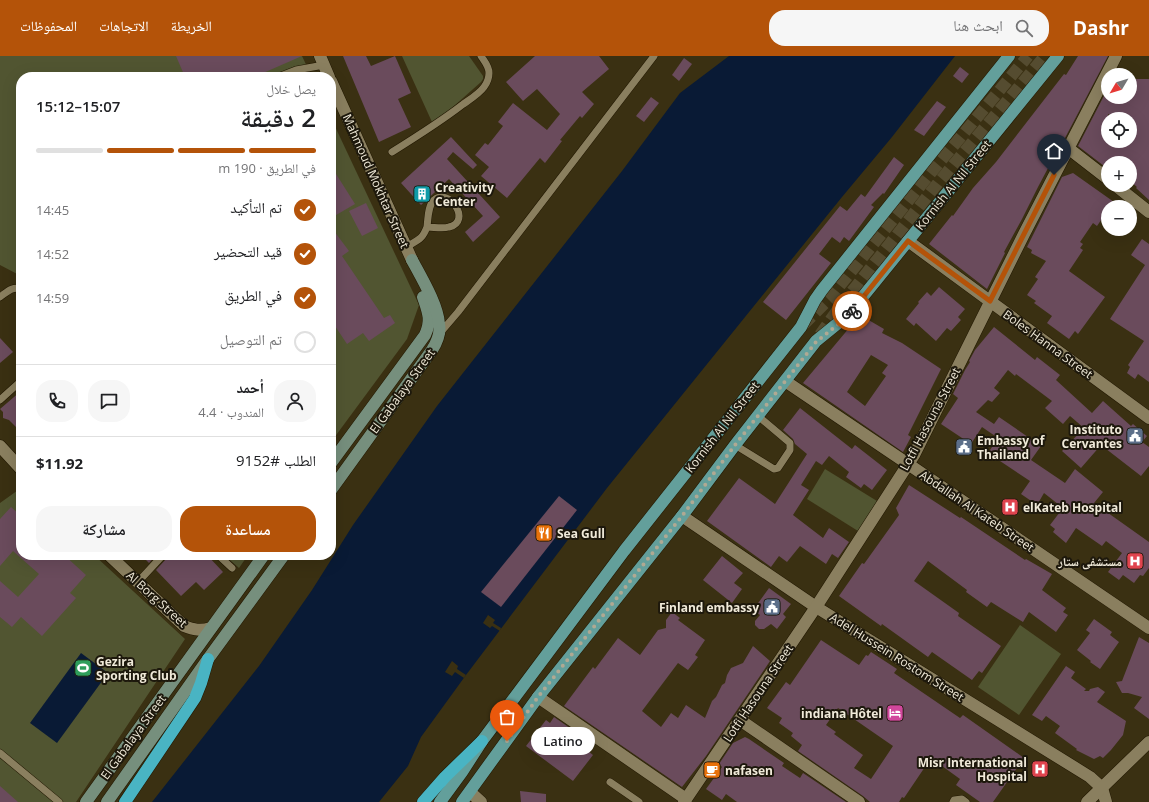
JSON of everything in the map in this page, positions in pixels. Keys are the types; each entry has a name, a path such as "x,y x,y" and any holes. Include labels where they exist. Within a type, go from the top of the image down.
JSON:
{"highway":[{"path":"125,802 195,698 202,683 208,659"},
{"path":"423,802 445,777 482,741"}],"main road":[{"name":"Kornish Al Nil Street","path":"440,802 482,741 624,551 801,327 822,290 1009,56"},
{"name":"Kornish Al Nil Street","path":"462,802 538,697 682,516 735,445 816,342 848,316 1058,56"}],"street":[{"name":"Lotfi Hasouna Street","path":"685,801 816,607 914,455 990,301 1116,56"},
{"path":"322,60 327,72"},
{"name":"Mahmoud Mokhtar Street","path":"336,91 412,260"},
{"path":"1068,148 1101,174"},
{"path":"1124,192 1149,212"},
{"name":"Boles Hanna Street","path":"908,241 1149,418"},
{"name":"El Gabalaya Street","path":"336,483 437,342 440,324 436,310 412,260"},
{"name":"El Gabalaya Street","path":"336,456 425,335 428,328 428,311 412,260"},
{"name":"Abdallah Al Kateb Street","path":"785,381 1149,628"},
{"path":"0,446 16,464"},
{"name":"Adel Hussein Rostom Street","path":"682,516 816,607 1090,777 1102,788"},
{"name":"Al Borg Street","path":"114,560 184,626 192,630 211,628"},
{"name":"El Gabalaya Street","path":"86,802 260,560"},
{"name":"El Gabalaya Street","path":"107,802 280,560"},
{"path":"538,697 685,801"},
{"path":"740,720 860,802"},
{"path":"1087,802 1149,742"},
{"path":"1102,788 1106,802"},
{"path":"470,792 481,802"}],"lane":[{"path":"392,152 451,114 484,87 488,80 489,72 487,65 481,56"},
{"path":"439,334 463,306 654,56"},
{"path":"291,72 322,60"},
{"path":"406,247 424,235 427,227 430,206 434,200 440,197 448,198 457,209 459,214 458,220 454,225 448,227 427,227"},
{"path":"0,297 16,287"},
{"path":"0,400 16,386"},
{"path":"735,445 774,469 778,468 790,450 790,444 758,416"},
{"path":"138,582 158,560"},
{"path":"223,560 232,568"},
{"path":"0,753 59,802"},
{"path":"610,782 639,802"},
{"path":"953,802 954,800 962,799 966,802"}],"green space":[{"path":"0,56 302,56 310,72 16,72 16,273 0,265"},
{"path":"402,56 469,56 483,76 483,79 436,122 432,122"},
{"path":"336,129 419,305 407,339 336,435"},
{"path":"825,469 877,501 858,531 807,499"},
{"name":"Gezira Sporting Club","path":"16,492 16,560 99,560 185,639 76,802 0,802 0,503"},
{"path":"230,560 245,560 239,568"},
{"path":"1020,625 1061,654 1019,715 978,687"}],"water":[{"path":"729,56 955,56 892,137 607,488 466,675 421,737 408,766 379,802 152,802 259,666 331,560 336,560 336,552 353,525 437,406 622,171 680,93"},
{"path":"81,653 108,673 57,743 30,723"}],"pier":[{"path":"488,615 495,620 493,623 501,628 500,631 492,626 490,628 483,623"},
{"path":"452,661 458,666 457,669 466,675 464,678 455,672 452,676 445,672"}],"building":[{"path":"176,56 302,56 265,72 183,72"},
{"path":"343,56 366,56 371,66 395,56 411,93 398,99 411,127 379,142"},
{"path":"535,56 599,56 609,69 582,92 594,104 582,118 580,116 560,140 562,141 545,163 540,158 507,198 481,176 489,167 475,155 485,143 488,145 503,126 498,122 513,103 547,130 560,114 537,89 523,101 506,82"},
{"path":"1078,56 1108,56 1004,252 1005,253 987,289 929,244 952,215 953,216 973,188 996,162 1064,74 1066,75"},
{"path":"684,58 692,64 679,81 672,75"},
{"path":"960,67 969,74 962,83 953,76"},
{"path":"1137,79 1149,79 1149,200 1137,189 1137,156 1101,156 1101,164 1078,146 1101,102 1101,104 1137,104"},
{"path":"651,97 659,103 644,122 636,116"},
{"path":"937,101 946,107 924,136 914,130"},
{"name":"Creativity Center","path":"451,137 477,165 473,169 453,152 447,159 500,217 473,242 465,232 483,216 449,179 421,205 401,183"},
{"path":"894,157 904,165 884,194 883,193 871,205 874,207 849,241 844,237 840,243 832,237 819,254 831,263 786,320 763,302 840,206 847,211 861,194 865,197"},
{"path":"1073,173 1111,200 1101,200 1101,220 1097,226 1093,223 1080,242 1083,244 1080,248 1083,250 1069,271 1105,297 1078,334 1075,331 1069,339 1047,323 1052,316 1034,303 1036,301 1027,295 1038,279 1035,277 1046,261 1031,253 1032,250 1027,247 1062,177"},
{"path":"336,174 355,204 336,215"},
{"path":"366,203 378,228 362,236 349,211"},
{"path":"336,234 349,251 342,256 384,318 390,315 395,323 369,341 363,333 347,344 336,328"},
{"path":"1142,239 1149,244 1149,382 1138,374 1135,379 1127,373 1130,367 1128,365 1144,341 1110,319 1145,265 1131,255"},
{"path":"939,287 965,309 958,317 961,320 951,331 947,328 936,341 916,323 914,326 906,319 927,292 931,296"},
{"path":"860,315 884,329 882,333 902,343 941,369 908,435 911,437 903,452 803,383","holes":["871,355 888,365 882,373 886,376 865,406 847,392"]},
{"path":"994,327 1035,360 1037,357 1060,375 1056,380 1092,413 1103,401 1131,426 1133,424 1147,436 1142,442 1149,447 1149,466 1141,476 1101,445 1081,468 1062,451 1084,428 1070,416 1063,424 1045,408 1052,401 1016,374 1015,376 1008,370 994,388 1000,393 992,402 988,400 976,412 994,424 999,417 1041,446 1031,460 1065,483 1075,469 1103,492 1094,503 1149,542 1149,568 1143,576 1140,575 1134,583 1123,575 1119,580 1108,572 1122,553 1106,541 1102,546 1076,528 1066,543 1053,532 1055,529 1050,525 1063,508 1044,493 1037,505 1021,494 1030,481 988,453 998,438 982,427 971,444 941,424 958,398 953,394 975,350"},
{"path":"0,338 13,352 0,363"},
{"path":"16,395 16,427 9,420 3,418 3,412 0,409"},
{"path":"800,408 852,449 855,445 887,470 872,490 864,484 861,488 846,477 849,472 829,456 822,465 816,461 801,485 809,490 793,515 823,538 829,528 849,542 838,558 832,554 826,564 800,546 787,562 779,556 771,567 707,521 739,478 775,504 807,454 795,444 793,439 783,430"},
{"path":"909,485 960,518 961,517 1025,560 1026,559 1052,574 1042,590 1066,608 1063,612 1068,615 1056,632 1029,612 1023,622 991,602 987,607 928,561 914,581 959,613 958,616 1001,646 982,673 979,671 972,680 932,652 928,657 882,624 881,626 839,596 899,515 896,508"},
{"name":"Sea Gull","path":"559,496 577,510 501,607 481,592"},
{"path":"11,507 16,512 16,554 13,551 0,566 0,519"},
{"path":"722,556 743,573 734,583 742,589 732,603 703,580"},
{"path":"23,560 70,560 86,575 70,593 76,598 42,636 21,617 12,627 0,617 0,581 18,597 39,574"},
{"path":"165,560 212,560 223,572 204,590 196,582 181,596 156,570"},
{"name":"Finland embassy","path":"769,588 791,604 783,614 786,617 777,629 771,624 764,629 759,629 755,625 755,621 760,615 753,610"},
{"path":"672,612 680,618 678,620 705,640 695,655 698,657 688,670 678,663 642,711 661,727 671,713 678,718 686,705 705,718 712,701 716,697 722,685 725,683 731,668 743,663 753,646 770,661 706,756 682,787 564,706 593,667 595,669 618,638 640,655 658,630 666,628 666,620"},
{"path":"1094,619 1112,632 1110,635 1119,642 1100,669 1077,650 1090,633 1086,630"},
{"path":"1139,637 1149,643 1149,719 1134,708 1142,697 1122,693 1116,682 1122,681"},
{"path":"821,640 859,665 866,655 868,656 871,652 897,669 894,673 960,718 963,715 1024,758 993,802 980,802 956,785 960,779 931,758 904,798 902,797 899,802 870,802 798,751 802,745 791,736 793,733 779,723 782,718 767,708 786,682 790,685","holes":["838,708 893,746 871,779 854,768 863,755 834,734 836,732 826,725"]},
{"path":"1066,666 1075,672 1071,678 1086,689 1084,691 1089,691 1090,689 1098,687 1105,692 1097,702 1126,721 1123,735 1103,758 1100,756 1094,759 1076,750 1077,749 1055,733 1060,726 1046,716 1042,721 1032,715"},
{"path":"554,717 587,740 582,746 593,755 573,781 526,746 546,720 550,723"},
{"path":"745,737 784,763 782,766 800,778 803,773 846,802 737,802 726,794 722,800 706,789 722,767 719,764 733,743"},
{"path":"0,786 18,802 0,802"},
{"path":"520,791 546,794 546,802 521,802"}],"tunnel":[{"path":"803,325 829,299 1028,56"},
{"path":"820,335 839,308 938,183 1045,56"}],"way so far":[{"path":"507,741 538,697 682,516 735,445 816,342 852,311"}],"place":[{"name":"Creativity Center","path":"422,194"},
{"name":"Instituto Cervantes","path":"1135,436"},
{"name":"Embassy of Thailand","path":"964,447"},
{"name":"elKateb Hospital","path":"1010,507"},
{"name":"Sea Gull","path":"544,533"},
{"name":"مستشفى ستار","path":"1135,561"},
{"name":"Finland embassy","path":"772,607"},
{"name":"Gezira Sporting Club","path":"83,668"},
{"name":"indiana Hôtel","path":"895,713"},
{"name":"Latino","path":"507,741"},
{"name":"Misr International Hospital","path":"1040,769"},
{"name":"nafasen","path":"712,770"}],"route":[{"path":"852,311 908,241 990,301 1054,175"}]}
